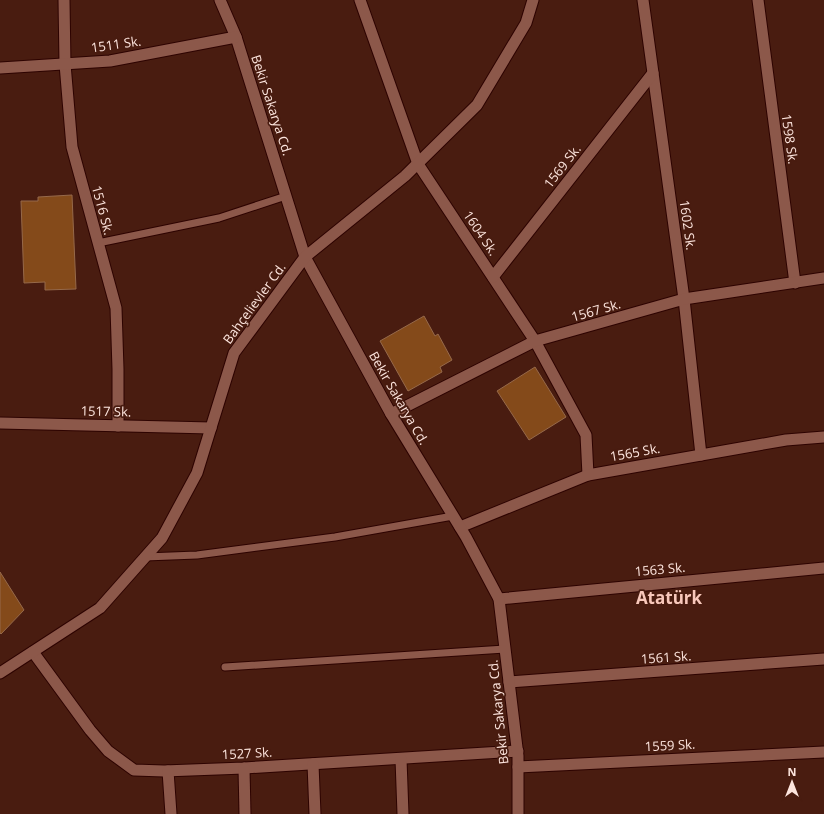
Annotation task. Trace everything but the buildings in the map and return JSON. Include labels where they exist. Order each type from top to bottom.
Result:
[{"type":"street","name":"1516 Sk.","points":[[64,0],[65,64],[72,147],[116,308],[118,426]]},
{"type":"street","name":"Bekir Sakarya Cd.","points":[[220,0],[236,37],[305,257],[391,414],[460,527],[499,598],[518,752],[518,814]]},
{"type":"street","name":"1604 Sk.","points":[[360,0],[418,164],[535,341],[586,435],[588,474]]},
{"type":"street","name":"Bahçelievler Cd.","points":[[0,673],[100,608],[162,538],[197,473],[234,353],[305,257],[406,176],[477,105],[526,23],[534,0]]},
{"type":"street","name":"1602 Sk.","points":[[643,0],[684,299],[701,455]]},
{"type":"street","name":"1598 Sk.","points":[[758,0],[795,282]]},
{"type":"street","name":"1511 Sk.","points":[[0,68],[110,61],[236,37]]},
{"type":"street","name":"1569 Sk.","points":[[493,277],[653,73]]},
{"type":"street","name":"1567 Sk.","points":[[391,414],[535,341],[684,299],[824,278]]},
{"type":"street","name":"1517 Sk.","points":[[0,423],[211,428]]},
{"type":"street","name":"1565 Sk.","points":[[460,527],[588,474],[786,440],[824,437]]},
{"type":"street","name":"1563 Sk.","points":[[499,598],[824,568]]},
{"type":"street","name":"1527 Sk.","points":[[34,652],[90,730],[108,751],[134,770],[168,771],[244,768],[518,752]]},
{"type":"street","name":"1561 Sk.","points":[[509,682],[824,658]]},
{"type":"street","name":"1559 Sk.","points":[[518,767],[824,752]]},
{"type":"street","points":[[400,759],[402,814]]},
{"type":"street","points":[[313,764],[315,814]]},
{"type":"street","points":[[244,768],[245,814]]},
{"type":"street","points":[[168,771],[171,814]]},
{"type":"lane","points":[[98,243],[219,218],[286,196]]},
{"type":"lane","points":[[145,557],[196,555],[335,537],[453,516]]},
{"type":"lane","points":[[225,667],[505,649]]},
{"type":"district","name":"Atatürk","points":[[669,597]]}]
